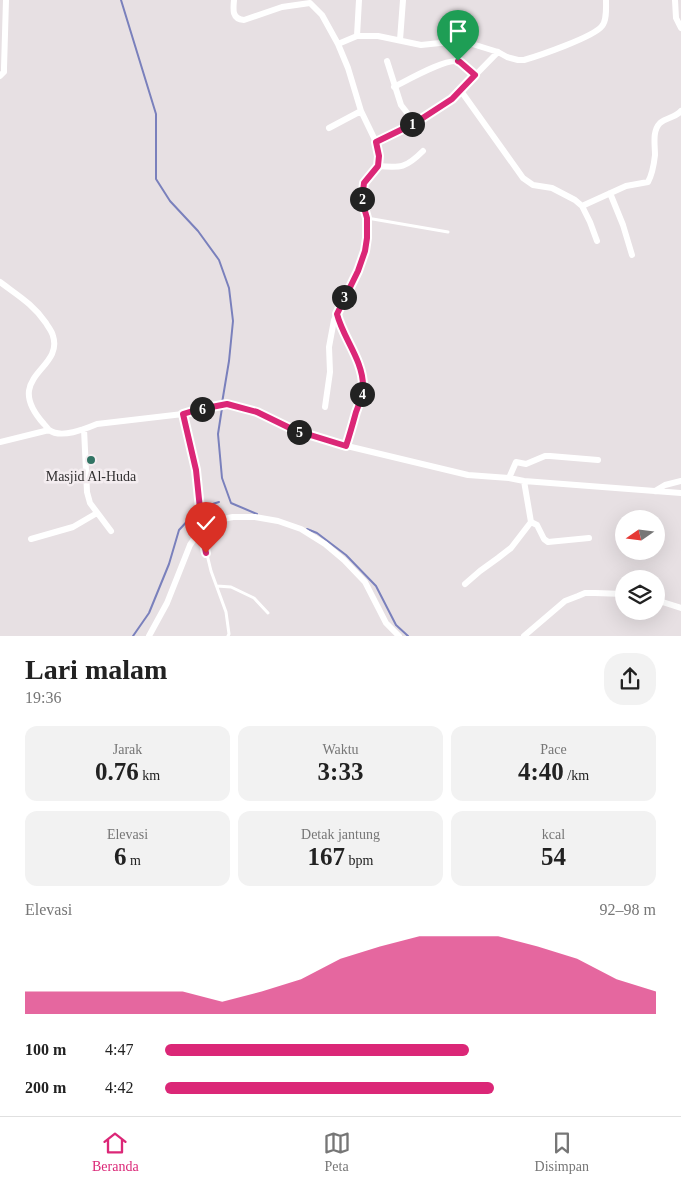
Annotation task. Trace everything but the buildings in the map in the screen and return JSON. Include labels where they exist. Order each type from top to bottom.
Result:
[{"type":"street","points":[[0,76],[4,72],[6,0]]},
{"type":"street","points":[[234,0],[233,10],[238,20],[244,20],[282,7],[310,2],[322,15],[338,44],[348,68],[361,111],[376,142],[379,156],[378,166],[364,183],[362,201],[367,218],[365,251],[358,271],[334,320],[328,347],[330,372],[325,407]]},
{"type":"street","points":[[357,36],[359,0]]},
{"type":"street","points":[[400,40],[403,0]]},
{"type":"street","points":[[338,44],[357,36],[378,36],[421,45],[469,42],[507,57],[524,60],[596,32],[603,26],[606,0]]},
{"type":"street","points":[[676,0],[676,18],[681,28]]},
{"type":"street","points":[[376,142],[415,123],[452,99],[498,52]]},
{"type":"street","points":[[394,87],[443,62],[454,60],[460,62],[475,75]]},
{"type":"street","points":[[387,61],[401,105],[415,123]]},
{"type":"street","points":[[460,91],[523,178],[533,185],[552,188],[575,200],[582,206],[597,241]]},
{"type":"street","points":[[328,128],[361,111]]},
{"type":"street","points":[[582,206],[626,186],[648,182],[654,168],[656,129],[660,124],[681,111]]},
{"type":"street","points":[[378,166],[402,167],[413,161],[423,151]]},
{"type":"street","points":[[610,193],[632,255]]},
{"type":"street","points":[[0,282],[26,300],[39,312],[53,336],[54,350],[52,356],[37,373],[29,392],[35,414],[50,430],[58,433],[68,433],[97,424],[183,414],[227,404],[257,412],[294,430],[346,446],[468,475],[681,493]]},
{"type":"street","points":[[337,314],[340,326],[353,350],[361,371],[363,386],[361,399],[346,446]]},
{"type":"street","points":[[84,429],[87,492],[90,503],[111,531]]},
{"type":"street","points":[[0,442],[50,430]]},
{"type":"street","points":[[509,478],[516,462],[526,464],[545,456],[598,460]]},
{"type":"street","points":[[465,584],[511,548],[531,522],[524,481]]},
{"type":"street","points":[[655,491],[665,485],[681,481]]},
{"type":"street","points":[[31,539],[73,527],[97,513]]},
{"type":"street","points":[[149,636],[167,603],[190,545],[204,524],[233,517],[255,517],[278,521],[301,529],[325,544],[365,582],[386,623],[399,636]]},
{"type":"street","points":[[531,522],[537,525],[544,539],[548,542],[588,538]]},
{"type":"street","points":[[524,636],[565,601],[586,593],[615,594]]},
{"type":"street","points":[[665,603],[681,608]]},
{"type":"lane","points":[[367,218],[448,232]]},
{"type":"lane","points":[[183,414],[196,470],[206,553],[226,612],[228,636]]},
{"type":"lane","points":[[217,586],[231,587],[254,598],[268,613]]},
{"type":"waterway","points":[[121,0],[156,114],[156,179],[170,201],[198,231],[219,260],[229,288],[233,321],[222,403]]},
{"type":"waterway","points":[[222,408],[218,434],[222,478],[231,503],[257,514]]},
{"type":"waterway","points":[[133,636],[149,613],[169,564],[179,530],[192,516],[206,506],[219,502]]},
{"type":"waterway","points":[[307,529],[317,533],[346,555],[376,586],[396,625],[408,636]]},
{"type":"place","name":"Masjid Al-Huda","points":[[91,460]]},
{"type":"route","points":[[206,553],[196,470],[183,414],[227,404],[257,412],[294,430],[346,446],[361,399],[363,386],[361,371],[353,350],[340,326],[337,314],[358,271],[365,251],[367,218],[362,201],[364,183],[378,166],[379,156],[376,142],[415,123],[452,99],[475,75],[458,61]]}]
